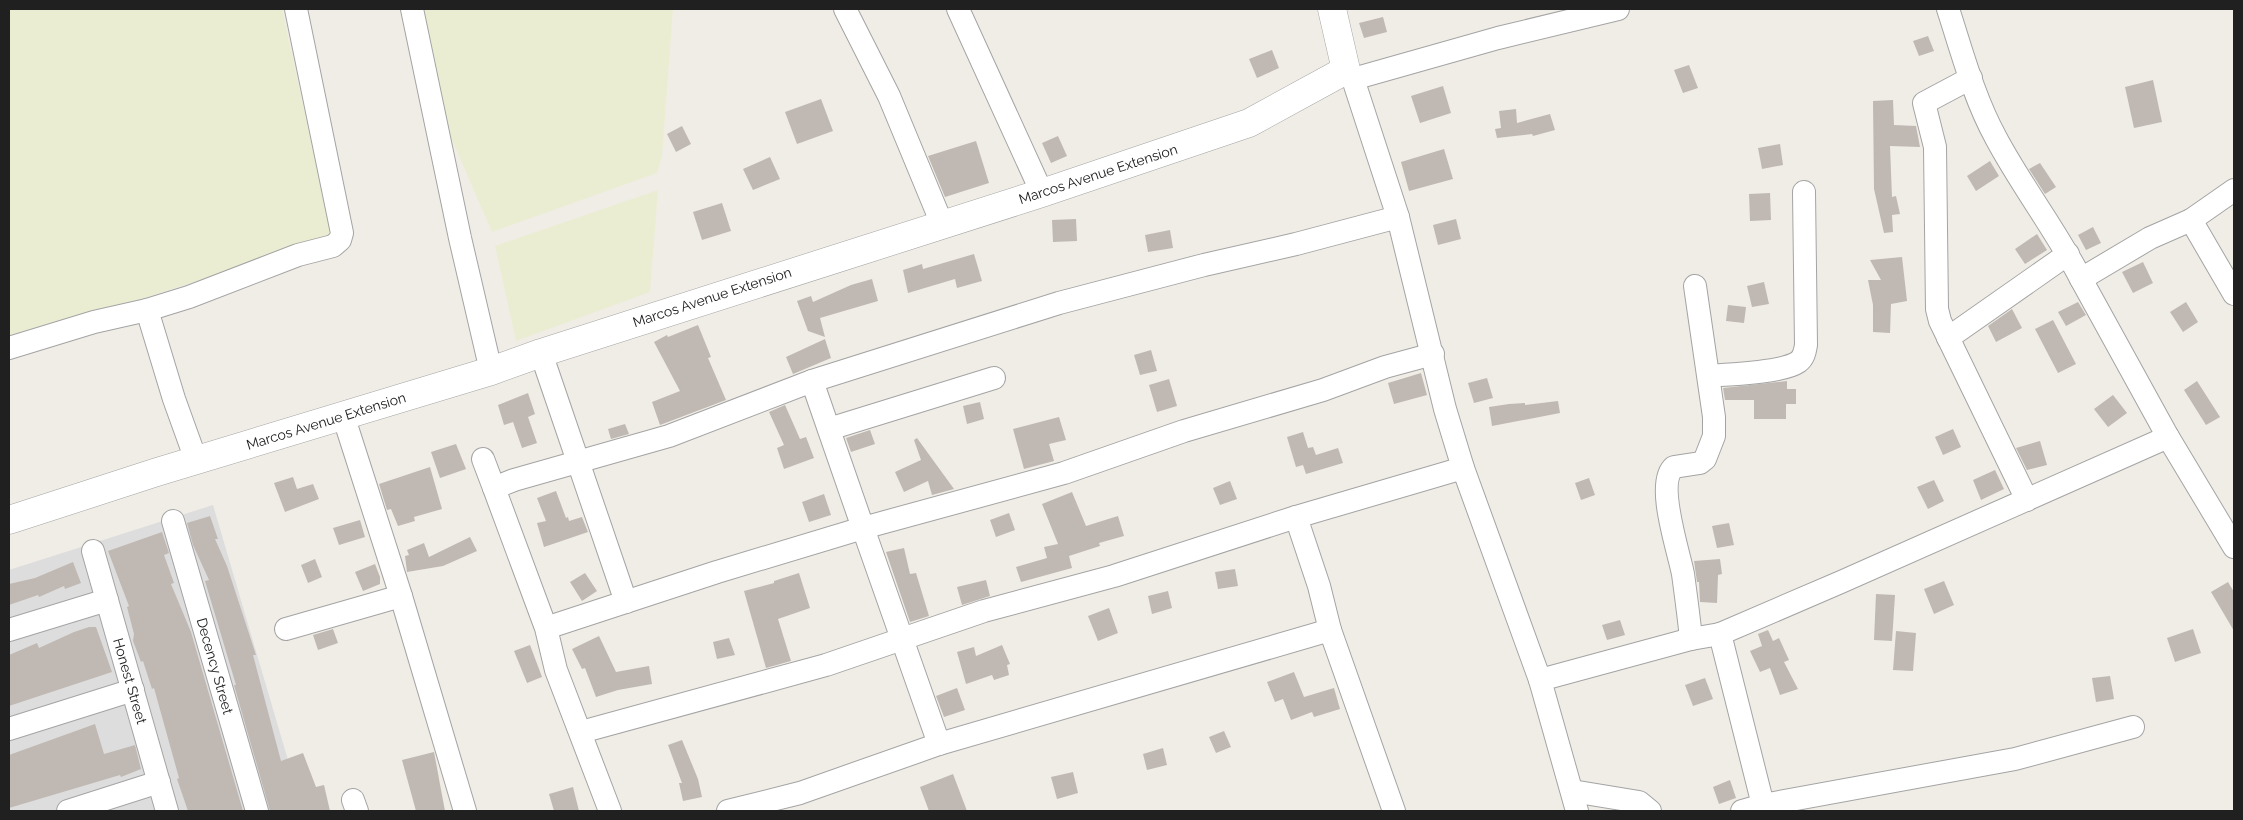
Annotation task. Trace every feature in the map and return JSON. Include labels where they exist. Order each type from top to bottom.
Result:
[{"type":"street","points":[[9,348],[94,322],[147,310],[189,297],[298,254],[333,246],[340,240],[342,233],[296,9]]},
{"type":"street","points":[[412,9],[460,238],[491,371]]},
{"type":"street","points":[[846,9],[889,96],[942,224]]},
{"type":"street","points":[[958,9],[1042,193]]},
{"type":"street","points":[[1332,9],[1349,75],[1398,217],[1445,409],[1463,468],[1540,680],[1574,801],[1639,802],[1650,811]]},
{"type":"street","points":[[1349,75],[1618,9]]},
{"type":"street","points":[[1948,9],[1970,78],[1995,137],[2036,206],[2068,254],[2168,437],[2234,547]]},
{"type":"street","name":"Marcos Avenue Extension","points":[[9,520],[196,460],[491,371],[541,353],[1042,193],[1249,123],[1349,75]]},
{"type":"street","points":[[1970,78],[1924,103],[1935,147],[1937,309],[1948,338],[2027,500]]},
{"type":"street","points":[[2081,280],[2150,238],[2192,220],[2234,190]]},
{"type":"street","points":[[1709,376],[1766,370],[1790,365],[1799,361],[1804,354],[1806,345],[1804,192]]},
{"type":"street","points":[[494,488],[514,480],[669,436],[812,381],[1059,302],[1398,217]]},
{"type":"street","points":[[2192,220],[2234,294]]},
{"type":"street","points":[[1948,338],[2068,254]]},
{"type":"street","points":[[1691,639],[1683,573],[1669,521],[1667,477],[1674,467],[1700,463],[1706,459],[1714,436],[1709,376],[1695,286]]},
{"type":"street","points":[[147,310],[174,399],[196,460]]},
{"type":"street","points":[[541,353],[626,602]]},
{"type":"street","points":[[546,628],[717,572],[863,528],[1064,473],[1184,431],[1323,390],[1385,367],[1433,354]]},
{"type":"street","points":[[829,429],[994,378]]},
{"type":"street","points":[[812,381],[939,744]]},
{"type":"street","points":[[343,415],[401,596],[465,811]]},
{"type":"street","points":[[1540,680],[1691,639],[1720,634],[2168,437]]},
{"type":"street","points":[[483,459],[546,628],[556,670],[570,710],[581,732],[610,811]]},
{"type":"street","points":[[581,732],[816,667],[984,611],[1114,576],[1296,517],[1463,468]]},
{"type":"street","points":[[1296,517],[1319,586],[1330,630],[1394,811]]},
{"type":"street","name":"Decency Street","points":[[174,521],[257,811]]},
{"type":"street","name":"Honest Street","points":[[93,551],[167,811]]},
{"type":"street","points":[[286,628],[401,596]]},
{"type":"street","points":[[9,630],[107,600]]},
{"type":"street","points":[[728,811],[800,793],[939,744],[1330,630]]},
{"type":"street","points":[[1720,634],[1757,809],[2015,759],[2133,727]]},
{"type":"street","points":[[9,729],[133,690]]},
{"type":"street","points":[[68,811],[159,782]]},
{"type":"shaded area","points":[[213,505],[303,811],[9,811],[9,570]]},
{"type":"green space","points":[[9,9],[282,9],[332,238],[9,341]]},
{"type":"green space","points":[[411,9],[673,9],[662,156],[657,173],[492,232],[418,62]]},
{"type":"green space","points":[[658,190],[650,292],[516,341],[495,246]]},
{"type":"building","points":[[1383,17],[1387,32],[1364,38],[1359,23]]},
{"type":"building","points":[[1928,36],[1934,51],[1919,56],[1913,41]]},
{"type":"building","points":[[1272,50],[1279,68],[1257,78],[1249,59]]},
{"type":"building","points":[[1689,65],[1698,88],[1683,93],[1674,70]]},
{"type":"building","points":[[2153,80],[2162,122],[2134,128],[2125,87]]},
{"type":"building","points":[[1443,86],[1451,113],[1420,123],[1411,96]]},
{"type":"building","points":[[821,99],[833,131],[797,144],[785,112]]},
{"type":"building","points":[[1893,100],[1894,125],[1916,126],[1920,147],[1890,146],[1892,197],[1896,196],[1900,214],[1892,215],[1893,232],[1884,233],[1874,189],[1873,101]]},
{"type":"building","points":[[1516,109],[1517,123],[1550,114],[1555,130],[1533,136],[1532,134],[1497,138],[1495,129],[1501,128],[1499,111]]},
{"type":"building","points":[[682,126],[691,144],[676,152],[667,134]]},
{"type":"building","points":[[1058,136],[1067,156],[1051,163],[1042,143]]},
{"type":"building","points":[[976,141],[989,183],[945,197],[928,156]]},
{"type":"building","points":[[1780,144],[1783,165],[1762,169],[1758,148]]},
{"type":"building","points":[[1444,149],[1453,179],[1409,191],[1401,162]]},
{"type":"building","points":[[770,157],[780,179],[753,190],[743,169]]},
{"type":"building","points":[[1990,161],[1999,176],[1976,191],[1967,176]]},
{"type":"building","points":[[2040,163],[2056,187],[2045,194],[2029,169]]},
{"type":"building","points":[[1770,193],[1771,220],[1750,221],[1749,194]]},
{"type":"building","points":[[722,203],[731,231],[702,240],[693,212]]},
{"type":"building","points":[[1076,219],[1077,241],[1053,242],[1052,220]]},
{"type":"building","points":[[1456,219],[1461,239],[1438,245],[1433,225]]},
{"type":"building","points":[[2093,227],[2101,243],[2086,250],[2078,235]]},
{"type":"building","points":[[1170,230],[1173,248],[1148,252],[1145,235]]},
{"type":"building","points":[[2037,234],[2047,250],[2025,264],[2015,249]]},
{"type":"building","points":[[974,254],[982,281],[957,288],[955,279],[908,293],[903,270],[922,264],[923,269]]},
{"type":"building","points":[[1902,257],[1907,301],[1891,304],[1890,333],[1873,332],[1873,305],[1868,280],[1881,280],[1870,260]]},
{"type":"building","points":[[2143,262],[2153,283],[2133,293],[2122,272]]},
{"type":"building","points":[[872,279],[878,301],[820,318],[825,337],[808,331],[797,301],[811,296],[813,302],[851,285]]},
{"type":"building","points":[[1764,282],[1769,304],[1752,307],[1747,286]]},
{"type":"building","points":[[2078,302],[2086,315],[2066,326],[2058,312]]},
{"type":"building","points":[[2186,302],[2198,322],[2183,332],[2170,312]]},
{"type":"building","points":[[1728,305],[1746,307],[1744,323],[1726,321]]},
{"type":"building","points":[[2012,309],[2022,328],[1996,342],[1988,326]]},
{"type":"building","points":[[2053,320],[2076,364],[2058,373],[2035,329]]},
{"type":"building","points":[[698,325],[711,357],[708,358],[726,400],[660,425],[652,402],[680,391],[654,342],[667,335],[668,337]]},
{"type":"building","points":[[825,339],[831,358],[793,374],[786,357]]},
{"type":"building","points":[[1151,350],[1157,371],[1140,375],[1134,355]]},
{"type":"building","points":[[1421,373],[1427,395],[1394,404],[1388,383]]},
{"type":"building","points":[[1487,378],[1493,398],[1474,403],[1468,383]]},
{"type":"building","points":[[1169,379],[1177,406],[1157,412],[1149,385]]},
{"type":"building","points":[[1787,381],[1787,389],[1796,389],[1796,404],[1786,404],[1786,419],[1754,419],[1754,400],[1725,400],[1723,388]]},
{"type":"building","points":[[2197,381],[2220,417],[2206,425],[2184,390]]},
{"type":"building","points":[[528,393],[535,414],[528,417],[537,443],[522,448],[513,422],[504,425],[498,405]]},
{"type":"building","points":[[2113,395],[2127,413],[2108,427],[2094,409]]},
{"type":"building","points":[[1558,401],[1560,413],[1492,426],[1489,407]]},
{"type":"building","points":[[980,402],[984,419],[967,424],[963,406]]},
{"type":"building","points":[[785,405],[800,439],[806,437],[814,458],[784,469],[777,448],[784,445],[769,412]]},
{"type":"building","points":[[1059,417],[1066,440],[1049,444],[1054,461],[1024,469],[1013,429]]},
{"type":"building","points":[[625,424],[629,434],[611,439],[608,429]]},
{"type":"building","points":[[1953,429],[1961,447],[1943,455],[1935,437]]},
{"type":"building","points":[[870,430],[875,444],[851,452],[846,438]]},
{"type":"building","points":[[1303,432],[1308,448],[1313,447],[1316,455],[1338,448],[1343,463],[1306,474],[1303,465],[1296,467],[1287,437]]},
{"type":"building","points":[[917,438],[954,489],[932,495],[928,481],[904,492],[895,472],[921,460],[914,440]]},
{"type":"building","points":[[2040,441],[2047,465],[2027,470],[2016,448]]},
{"type":"building","points":[[456,444],[466,469],[440,478],[431,452]]},
{"type":"building","points":[[430,467],[442,509],[414,517],[415,521],[398,526],[391,509],[387,510],[379,484]]},
{"type":"building","points":[[1995,470],[2004,489],[1981,500],[1973,480]]},
{"type":"building","points":[[293,477],[297,489],[313,484],[319,499],[285,512],[274,483]]},
{"type":"building","points":[[1589,478],[1595,495],[1581,500],[1575,483]]},
{"type":"building","points":[[1934,480],[1944,501],[1928,509],[1917,487]]},
{"type":"building","points":[[1230,481],[1237,499],[1220,505],[1213,488]]},
{"type":"building","points":[[556,491],[566,518],[568,517],[569,521],[582,517],[588,532],[544,547],[537,523],[546,521],[537,498]]},
{"type":"building","points":[[1072,492],[1086,526],[1118,516],[1124,536],[1099,543],[1100,546],[1069,556],[1072,568],[1021,582],[1016,567],[1047,558],[1044,547],[1058,544],[1042,504]]},
{"type":"building","points":[[824,494],[831,515],[809,522],[802,502]]},
{"type":"building","points":[[1009,513],[1015,530],[996,537],[990,520]]},
{"type":"building","points":[[210,516],[218,539],[215,539],[227,566],[256,655],[253,655],[281,761],[303,753],[316,787],[324,785],[330,811],[270,811],[234,685],[236,685],[205,581],[209,580],[193,545],[187,523]]},
{"type":"building","points":[[360,520],[365,537],[339,545],[333,528]]},
{"type":"building","points":[[1729,523],[1734,545],[1717,548],[1712,526]]},
{"type":"building","points":[[162,532],[169,553],[164,555],[174,583],[171,584],[191,632],[243,811],[188,811],[177,779],[179,778],[154,688],[152,689],[143,661],[141,662],[133,641],[134,634],[127,607],[129,606],[108,551]]},
{"type":"building","points":[[470,537],[477,551],[443,566],[407,572],[405,556],[409,555],[407,550],[424,543],[429,557]]},
{"type":"building","points":[[904,548],[910,574],[916,573],[929,616],[910,622],[886,552]]},
{"type":"building","points":[[315,559],[322,577],[308,583],[301,565]]},
{"type":"building","points":[[1720,559],[1722,574],[1718,575],[1717,603],[1700,602],[1699,582],[1697,582],[1694,561]]},
{"type":"building","points":[[73,562],[81,583],[65,589],[64,586],[39,597],[38,595],[9,605],[9,584],[35,578]]},
{"type":"building","points":[[375,564],[380,577],[380,584],[363,591],[355,572]]},
{"type":"building","points":[[1235,569],[1238,586],[1218,589],[1215,572]]},
{"type":"building","points":[[585,573],[597,591],[582,601],[570,582]]},
{"type":"building","points":[[799,573],[810,608],[778,619],[791,661],[766,668],[744,591],[774,583],[774,581]]},
{"type":"building","points":[[986,580],[990,596],[962,605],[957,587]]},
{"type":"building","points":[[1944,581],[1954,605],[1934,614],[1924,589]]},
{"type":"building","points":[[2228,582],[2234,592],[2234,631],[2211,592]]},
{"type":"building","points":[[1168,591],[1172,608],[1152,614],[1148,596]]},
{"type":"building","points":[[1876,594],[1895,595],[1892,641],[1874,640]]},
{"type":"building","points":[[1109,608],[1118,633],[1098,641],[1088,616]]},
{"type":"building","points":[[1620,620],[1625,635],[1607,640],[1602,625]]},
{"type":"building","points":[[89,627],[96,627],[112,672],[9,706],[9,655],[37,643],[39,648]]},
{"type":"building","points":[[333,629],[338,643],[318,650],[313,635]]},
{"type":"building","points":[[2193,629],[2201,653],[2175,662],[2167,638]]},
{"type":"building","points":[[1768,630],[1773,641],[1779,638],[1789,660],[1784,662],[1798,689],[1780,695],[1770,668],[1760,672],[1750,651],[1762,646],[1758,634]]},
{"type":"building","points":[[1896,631],[1916,633],[1913,671],[1893,670]]},
{"type":"building","points":[[599,636],[616,672],[649,666],[652,684],[618,690],[596,697],[585,668],[582,669],[572,649]]},
{"type":"building","points":[[729,638],[735,655],[717,659],[713,642]]},
{"type":"building","points":[[530,645],[542,677],[527,683],[514,651]]},
{"type":"building","points":[[1002,645],[1010,664],[1007,665],[1009,675],[994,680],[992,675],[966,684],[957,652],[974,647],[976,656]]},
{"type":"building","points":[[1294,672],[1304,697],[1334,688],[1340,709],[1314,717],[1312,712],[1291,720],[1283,699],[1275,702],[1267,682]]},
{"type":"building","points":[[2110,676],[2114,699],[2096,702],[2092,678]]},
{"type":"building","points":[[1705,678],[1713,699],[1693,706],[1685,685]]},
{"type":"building","points":[[957,688],[965,710],[944,717],[936,696]]},
{"type":"building","points":[[95,724],[104,754],[135,745],[141,769],[121,777],[120,775],[9,808],[9,755]]},
{"type":"building","points":[[1224,731],[1231,747],[1216,753],[1209,737]]},
{"type":"building","points":[[682,740],[698,779],[702,797],[683,801],[679,783],[682,783],[668,745]]},
{"type":"building","points":[[1163,748],[1167,765],[1147,770],[1143,754]]},
{"type":"building","points":[[434,752],[445,811],[416,811],[402,760]]},
{"type":"building","points":[[1073,772],[1078,793],[1057,799],[1051,777]]},
{"type":"building","points":[[953,774],[967,811],[929,811],[920,787]]},
{"type":"building","points":[[1730,780],[1736,798],[1719,804],[1713,787]]},
{"type":"building","points":[[573,787],[579,811],[554,811],[549,794]]}]
